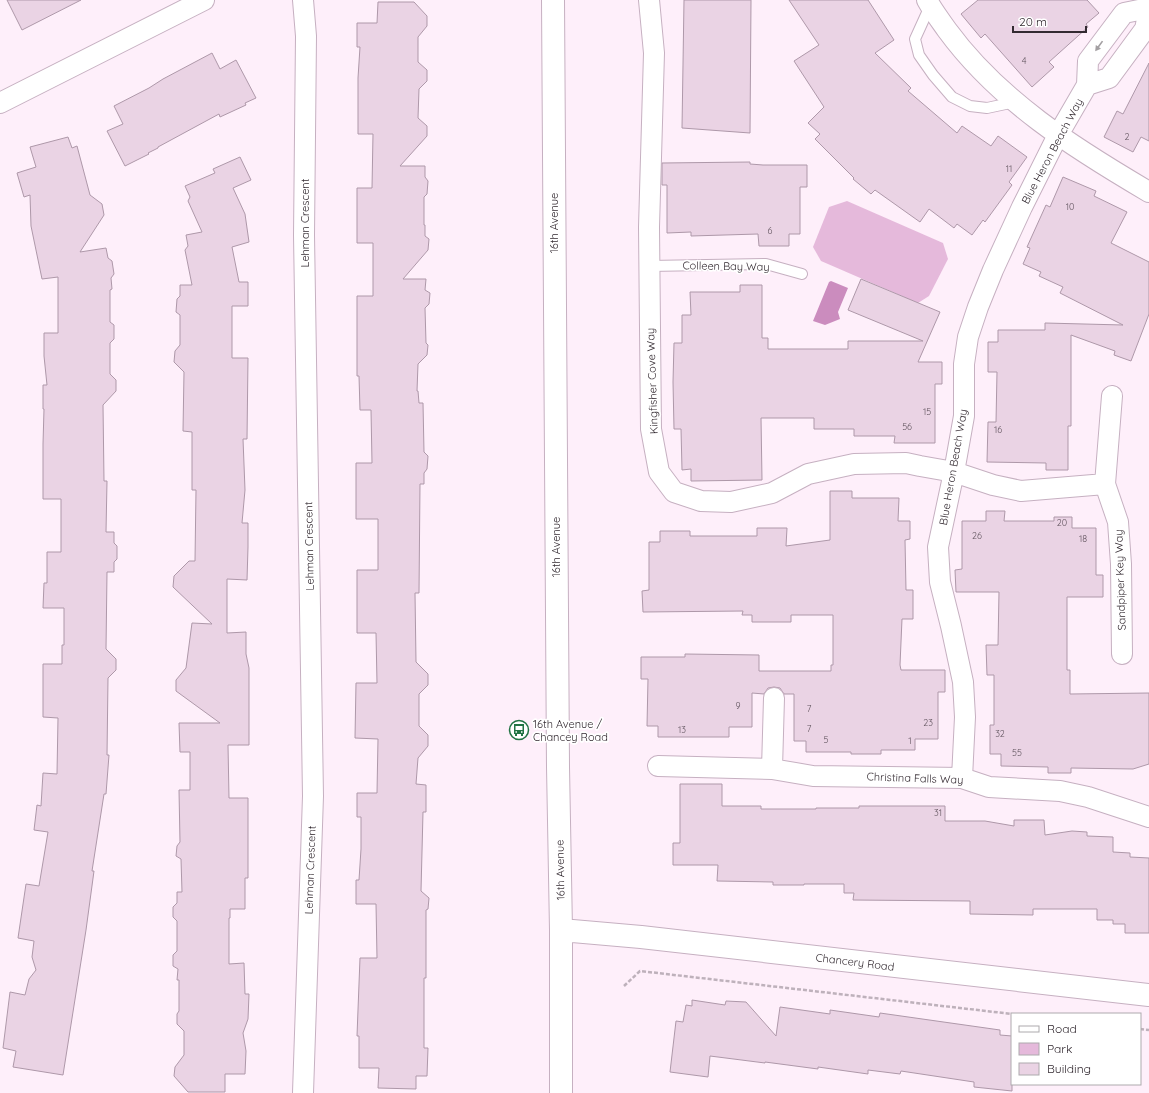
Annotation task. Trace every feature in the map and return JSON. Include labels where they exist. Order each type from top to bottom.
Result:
[{"type":"main road","name":"16th Avenue","points":[[553,0],[561,1093]]},
{"type":"main road","name":"Chancery Road","points":[[561,930],[633,936],[1149,995]]},
{"type":"street","points":[[0,103],[204,0]]},
{"type":"street","name":"Lehman Crescent","points":[[303,0],[306,36],[304,235],[312,796],[303,1093]]},
{"type":"street","name":"Kingfisher Cove Way","points":[[648,0],[654,53],[648,227],[651,429],[659,472],[674,492],[701,501],[731,502],[772,493],[808,474],[854,464],[906,463],[954,472]]},
{"type":"street","points":[[1141,0],[1149,8]]},
{"type":"street","points":[[928,3],[963,51],[978,68],[1015,102],[1058,135],[1101,164],[1149,192]]},
{"type":"street","name":"Blue Heron Beach Way","points":[[962,778],[965,717],[963,682],[940,582],[938,547],[964,416],[964,364],[968,337],[978,306],[1022,207],[1058,135],[1087,85],[1088,61],[1124,13],[1149,8],[1144,29],[1109,78],[1087,85]]},
{"type":"street","name":"Sandpiper Key Way","points":[[1112,396],[1104,484],[1118,522],[1121,564],[1122,654]]},
{"type":"street","points":[[954,472],[993,485],[1021,491],[1104,484]]},
{"type":"street","points":[[772,769],[774,698]]},
{"type":"street","name":"Christina Falls Way","points":[[658,766],[772,769],[813,776],[962,778],[989,787],[1060,791],[1088,797],[1149,817]]},
{"type":"lane","points":[[928,3],[915,38],[918,55],[952,97],[970,106],[987,108],[1015,102]]},
{"type":"lane","name":"Colleen Bay Way","points":[[649,266],[766,264],[802,274]]},
{"type":"path","points":[[624,986],[640,971],[1011,1014]]},
{"type":"green space","points":[[847,201],[943,243],[948,259],[929,296],[918,303],[821,261],[813,247],[829,207]]},
{"type":"shaded area","points":[[831,281],[848,288],[838,312],[840,319],[825,325],[813,321],[829,282]]},
{"type":"building","points":[[7,0],[81,0],[22,30]]},
{"type":"building","points":[[684,0],[751,0],[750,133],[682,128]]},
{"type":"building","points":[[789,0],[868,0],[894,40],[875,53],[911,88],[908,91],[957,133],[962,126],[991,146],[998,136],[1027,157],[1009,182],[1012,185],[985,222],[983,220],[972,235],[957,224],[954,228],[929,209],[920,222],[875,190],[871,194],[853,179],[854,178],[815,139],[820,134],[808,123],[824,107],[794,61],[819,45]]},
{"type":"building","points":[[978,0],[1087,0],[1099,13],[1086,24],[1088,27],[1049,62],[1054,67],[1032,87],[985,34],[981,38],[961,14]]},
{"type":"building","points":[[378,2],[414,2],[427,16],[427,26],[418,37],[418,62],[427,70],[427,81],[419,89],[418,118],[427,126],[427,136],[400,166],[425,166],[425,177],[428,181],[427,194],[424,197],[424,225],[425,236],[429,239],[428,250],[403,279],[426,279],[425,290],[430,293],[429,304],[425,308],[426,343],[428,345],[427,355],[418,364],[417,391],[419,403],[423,403],[424,452],[428,456],[427,469],[424,473],[424,484],[420,484],[419,593],[415,593],[416,662],[428,674],[428,685],[419,694],[419,726],[428,735],[428,746],[418,758],[416,784],[426,785],[426,812],[423,812],[421,891],[429,898],[428,909],[426,910],[426,978],[424,978],[424,1048],[428,1048],[427,1076],[416,1076],[416,1089],[378,1088],[379,1068],[359,1068],[359,1036],[357,1036],[360,958],[377,958],[376,904],[356,904],[356,880],[359,880],[361,849],[361,817],[357,817],[357,793],[377,793],[378,739],[355,738],[356,683],[377,683],[376,633],[357,633],[357,570],[378,570],[378,519],[356,519],[356,463],[372,463],[371,410],[360,410],[359,376],[357,376],[357,296],[373,296],[373,243],[357,243],[357,188],[372,188],[373,134],[358,134],[358,78],[360,47],[357,47],[357,23],[377,23]]},
{"type":"building","points":[[212,53],[220,69],[236,60],[256,98],[245,103],[246,105],[220,117],[219,114],[125,166],[107,131],[123,124],[114,106]]},
{"type":"building","points":[[1149,63],[1149,141],[1141,137],[1133,152],[1104,137],[1117,111],[1123,114]]},
{"type":"building","points":[[68,137],[72,148],[77,146],[90,195],[102,204],[104,215],[80,252],[106,248],[108,258],[112,261],[114,274],[111,278],[112,289],[110,290],[110,322],[114,325],[114,339],[110,343],[110,374],[116,380],[116,391],[103,405],[104,481],[107,481],[106,532],[114,532],[114,543],[117,546],[117,559],[114,562],[114,572],[107,572],[106,649],[116,659],[116,670],[108,678],[107,755],[109,755],[106,794],[104,794],[92,871],[94,871],[86,930],[63,1075],[13,1067],[16,1051],[3,1048],[10,992],[25,995],[29,979],[36,970],[32,957],[34,941],[18,938],[26,884],[39,886],[48,832],[34,830],[37,805],[41,806],[43,773],[57,774],[58,718],[43,717],[43,664],[62,664],[62,645],[64,645],[64,608],[43,608],[44,583],[47,583],[47,552],[61,552],[61,499],[43,499],[43,385],[47,385],[44,356],[44,333],[58,333],[58,277],[42,279],[31,226],[30,195],[24,197],[17,173],[36,167],[30,147]]},
{"type":"building","points":[[240,157],[251,180],[233,188],[245,214],[249,242],[232,247],[239,282],[248,282],[248,306],[232,306],[232,358],[248,358],[247,439],[243,439],[245,490],[242,523],[248,523],[248,547],[247,580],[227,579],[227,633],[246,632],[246,654],[249,668],[249,745],[228,745],[229,798],[248,798],[248,878],[245,878],[245,909],[230,909],[229,918],[229,964],[244,963],[245,994],[249,994],[248,1019],[243,1033],[246,1051],[245,1074],[225,1074],[225,1092],[188,1092],[174,1076],[175,1067],[184,1055],[184,1031],[177,1024],[177,1014],[179,1011],[179,980],[177,980],[178,969],[173,966],[173,955],[177,951],[177,921],[173,917],[173,907],[177,903],[177,892],[182,892],[181,859],[176,856],[177,846],[180,842],[179,790],[190,790],[190,752],[180,752],[179,723],[220,723],[176,691],[176,680],[186,668],[192,623],[212,624],[173,587],[174,576],[189,561],[195,561],[196,490],[192,490],[192,432],[183,431],[184,372],[174,362],[175,351],[180,345],[180,315],[176,312],[177,299],[180,296],[180,285],[192,285],[185,250],[188,246],[186,235],[202,232],[188,201],[190,197],[185,186],[215,173],[213,169]]},
{"type":"building","points":[[750,162],[750,164],[763,165],[807,165],[807,187],[800,187],[800,234],[789,234],[789,246],[759,246],[758,234],[691,236],[691,232],[667,233],[667,185],[662,185],[662,163]]},
{"type":"building","points":[[1063,177],[1096,191],[1094,196],[1127,212],[1111,243],[1149,262],[1149,314],[1131,361],[1114,355],[1115,351],[1071,335],[1071,426],[1068,426],[1068,470],[1046,470],[1046,463],[987,462],[988,422],[996,422],[997,372],[988,372],[988,342],[998,342],[998,330],[1045,330],[1045,323],[1123,325],[1060,293],[1063,287],[1039,276],[1041,272],[1023,264],[1030,248],[1027,247],[1046,205],[1050,207]]},
{"type":"building","points":[[861,279],[940,312],[918,362],[942,362],[942,384],[935,384],[935,443],[894,443],[895,436],[854,436],[854,429],[814,429],[814,418],[761,418],[762,480],[691,481],[691,469],[682,470],[681,429],[674,429],[673,382],[674,343],[682,343],[682,315],[691,315],[690,292],[740,292],[740,285],[762,285],[762,338],[768,338],[768,349],[848,349],[848,341],[923,341],[848,310]]},
{"type":"building","points":[[830,491],[852,491],[852,498],[899,498],[898,521],[910,521],[910,539],[905,540],[906,590],[913,590],[913,619],[902,619],[900,665],[901,670],[945,670],[945,692],[938,692],[938,739],[915,739],[915,750],[881,750],[881,754],[806,752],[806,741],[794,741],[794,694],[784,694],[780,688],[774,687],[768,688],[764,694],[752,693],[752,727],[729,727],[729,737],[658,737],[658,726],[647,726],[648,679],[641,679],[641,657],[685,657],[685,654],[759,655],[759,671],[831,671],[831,665],[833,665],[833,615],[791,615],[791,622],[752,622],[752,615],[742,615],[743,611],[643,612],[642,591],[649,590],[649,542],[660,542],[660,531],[690,531],[690,536],[757,536],[757,528],[787,528],[786,546],[830,540]]},
{"type":"building","points":[[986,511],[1005,511],[1004,521],[1054,521],[1054,517],[1072,517],[1072,528],[1096,528],[1096,575],[1103,575],[1103,597],[1067,597],[1067,670],[1070,670],[1070,694],[1149,693],[1149,764],[1133,769],[1071,768],[1071,773],[1048,773],[1048,767],[1001,766],[1001,754],[990,754],[990,725],[994,725],[994,675],[987,675],[986,645],[998,645],[999,592],[956,592],[955,570],[962,569],[962,521],[986,521]]},
{"type":"building","points":[[680,784],[722,784],[722,806],[761,806],[761,809],[816,809],[859,808],[859,806],[945,806],[945,821],[985,821],[1014,826],[1014,820],[1044,820],[1045,835],[1072,831],[1087,832],[1087,836],[1113,837],[1113,852],[1130,853],[1130,857],[1149,858],[1149,933],[1125,933],[1125,924],[1113,924],[1113,920],[1097,920],[1097,909],[1033,909],[1033,915],[970,914],[970,901],[853,900],[854,893],[844,893],[844,884],[773,885],[773,882],[717,881],[718,865],[673,865],[673,843],[680,843]]},
{"type":"building","points":[[692,1000],[725,1005],[726,1001],[746,1002],[776,1036],[780,1007],[830,1014],[830,1010],[879,1017],[880,1013],[1000,1030],[1000,1035],[1011,1036],[1012,1091],[974,1087],[974,1082],[901,1071],[900,1074],[868,1070],[868,1074],[818,1067],[818,1069],[710,1056],[708,1077],[670,1072],[676,1021],[683,1022],[686,1005],[692,1006]]},
{"type":"place","name":"16th Avenue / Chancey Road","points":[[519,730]]}]
